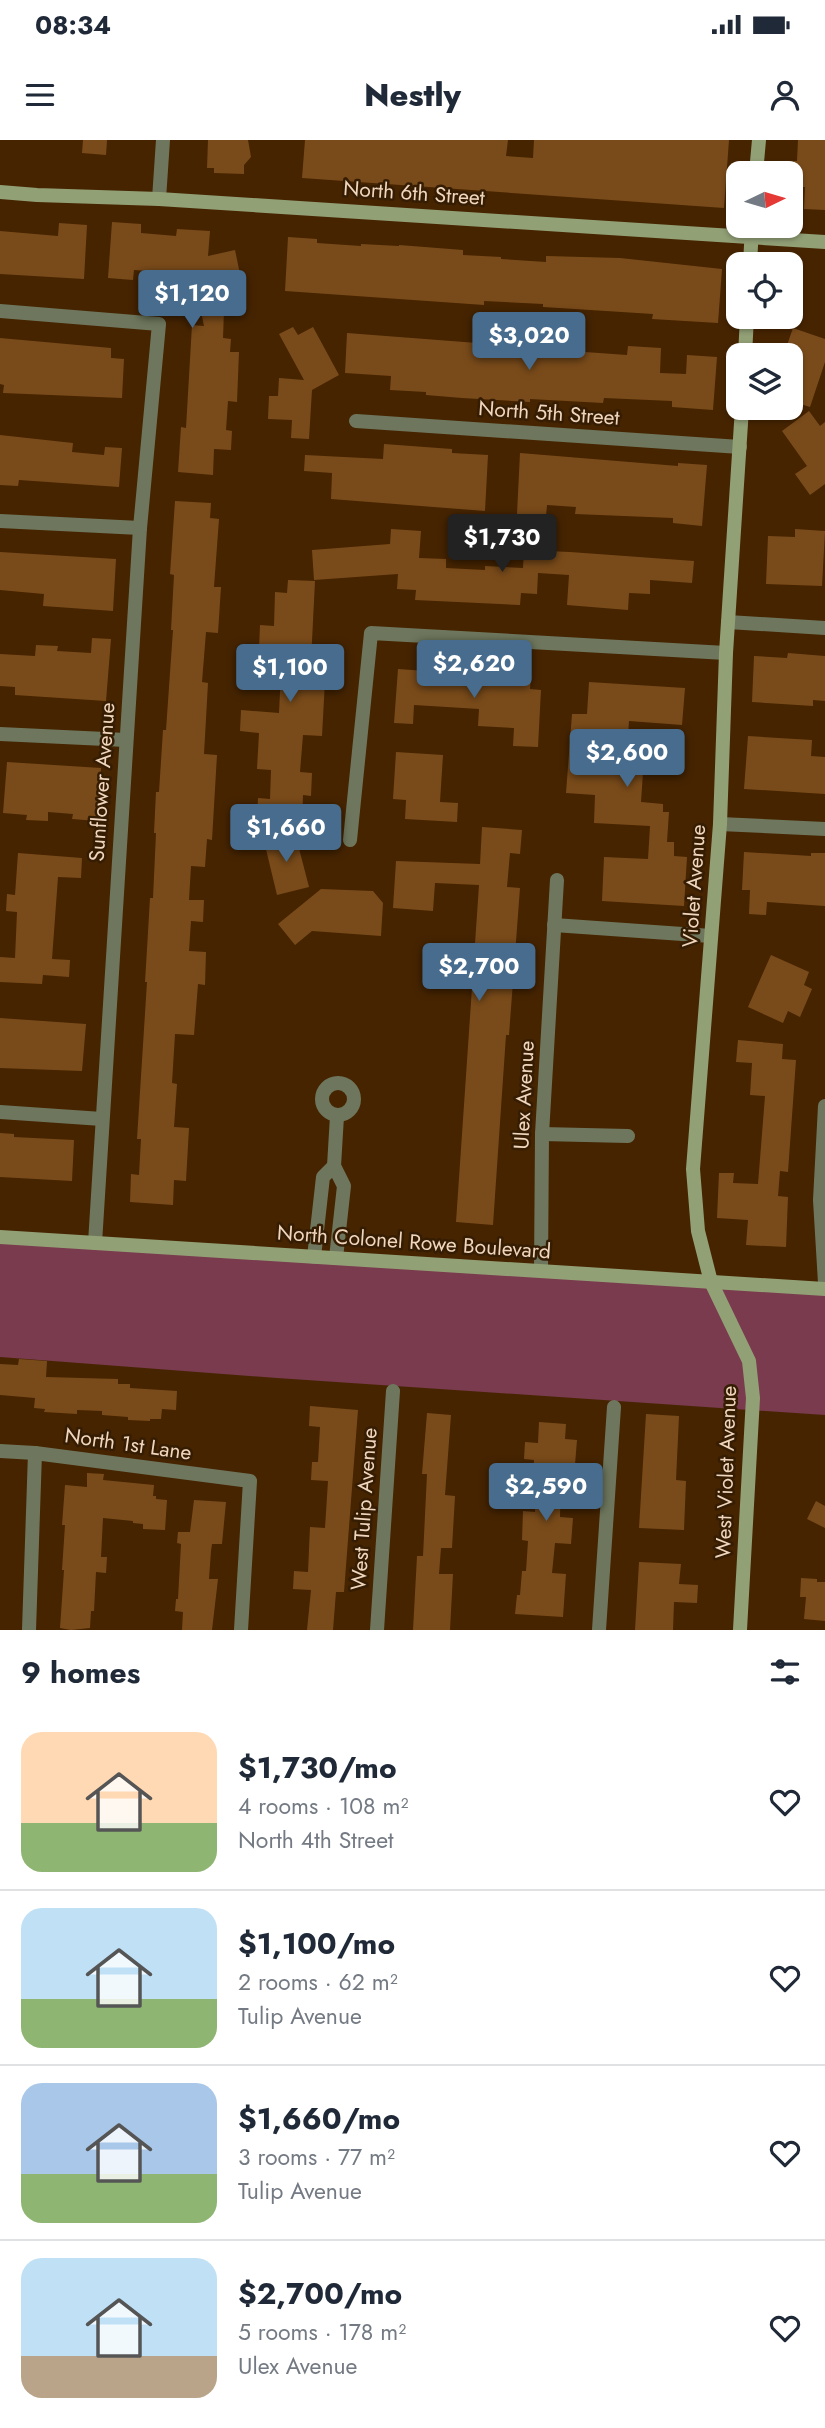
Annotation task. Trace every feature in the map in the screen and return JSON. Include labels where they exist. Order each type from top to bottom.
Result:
[{"type":"street","points":[[159,199],[163,140]]},
{"type":"street","points":[[758,161],[759,140]]},
{"type":"street","name":"North 6th Street","points":[[0,192],[726,229]]},
{"type":"street","name":"North 6th Street","points":[[801,238],[825,242]]},
{"type":"street","name":"Sunflower Avenue","points":[[0,311],[159,324],[140,528],[94,1243]]},
{"type":"street","name":"Violet Avenue","points":[[711,1282],[698,1231],[693,1169],[720,824],[726,653],[741,420]]},
{"type":"street","name":"North 5th Street","points":[[356,422],[740,447]]},
{"type":"street","points":[[0,521],[140,528]]},
{"type":"street","points":[[729,622],[825,628]]},
{"type":"street","points":[[351,840],[371,633],[726,653]]},
{"type":"street","points":[[0,734],[126,740]]},
{"type":"street","points":[[720,824],[825,829]]},
{"type":"street","name":"Ulex Avenue","points":[[541,1270],[542,1134],[557,880]]},
{"type":"street","points":[[554,925],[711,936]]},
{"type":"street","points":[[825,1106],[820,1200],[825,1283]]},
{"type":"street","points":[[0,1112],[102,1119]]},
{"type":"street","points":[[336,1258],[344,1186],[334,1166],[337,1116]]},
{"type":"street","points":[[542,1134],[628,1136]]},
{"type":"street","points":[[314,1257],[323,1177],[334,1166]]},
{"type":"street","name":"North Colonel Rowe Boulevard","points":[[0,1237],[825,1289]]},
{"type":"street","name":"West Violet Avenue","points":[[711,1282],[749,1362],[754,1398],[740,1630]]},
{"type":"street","name":"West Tulip Avenue","points":[[377,1630],[393,1391]]},
{"type":"street","points":[[599,1630],[614,1407]]},
{"type":"street","name":"North 1st Lane","points":[[0,1451],[36,1453],[250,1481],[241,1630]]},
{"type":"street","points":[[29,1630],[36,1453]]},
{"type":"shaded area","points":[[0,1238],[825,1294],[825,1415],[0,1357]]},
{"type":"building","points":[[83,140],[107,140],[106,155],[82,153]]},
{"type":"building","points":[[208,140],[248,140],[251,157],[244,165],[244,174],[214,173],[214,168],[207,168]]},
{"type":"building","points":[[305,140],[508,140],[506,156],[533,158],[534,140],[729,140],[724,208],[302,178]]},
{"type":"building","points":[[798,140],[825,140],[825,210],[804,209],[803,161],[797,161]]},
{"type":"building","points":[[112,222],[141,224],[141,233],[176,236],[177,229],[210,231],[208,256],[235,250],[240,274],[227,277],[233,309],[224,311],[223,338],[231,339],[230,352],[239,352],[237,402],[228,401],[226,430],[232,431],[231,450],[214,449],[213,475],[178,472],[181,427],[186,428],[192,325],[204,326],[193,274],[134,270],[133,280],[108,278]]},
{"type":"building","points":[[59,223],[87,225],[84,279],[0,274],[0,231],[58,236]]},
{"type":"building","points":[[288,237],[317,239],[317,243],[463,250],[463,255],[501,259],[546,262],[546,256],[620,258],[722,269],[718,323],[652,319],[653,314],[543,307],[543,304],[484,301],[484,305],[285,291]]},
{"type":"building","points":[[293,327],[298,335],[313,327],[339,375],[312,390],[309,439],[291,438],[292,420],[268,419],[269,396],[278,396],[279,378],[304,380],[279,334]]},
{"type":"building","points":[[793,329],[825,339],[825,362],[810,407],[803,405],[803,343],[788,343]]},
{"type":"building","points":[[347,333],[503,345],[503,342],[541,345],[541,342],[556,343],[556,347],[571,348],[571,351],[627,355],[628,346],[661,348],[660,373],[686,374],[687,355],[717,357],[713,410],[672,407],[672,401],[604,398],[603,403],[530,399],[530,402],[390,390],[391,376],[345,373]]},
{"type":"building","points":[[0,338],[111,348],[111,358],[124,359],[122,398],[3,393],[4,385],[0,384]]},
{"type":"building","points":[[809,411],[820,426],[825,422],[825,484],[810,495],[795,474],[807,466],[782,431],[797,420],[803,420],[803,415]]},
{"type":"building","points":[[0,435],[73,443],[72,452],[104,455],[105,447],[122,448],[119,487],[19,480],[18,486],[0,485]]},
{"type":"building","points":[[384,444],[452,449],[452,453],[488,455],[485,511],[331,499],[332,473],[304,471],[305,455],[383,459]]},
{"type":"building","points":[[520,453],[678,466],[678,463],[707,465],[702,526],[673,523],[673,518],[575,514],[576,507],[547,505],[546,516],[517,514]]},
{"type":"building","points":[[175,501],[211,503],[210,518],[219,519],[214,587],[221,587],[218,633],[206,632],[202,682],[208,683],[204,754],[217,755],[212,840],[207,839],[205,867],[191,866],[189,900],[204,900],[203,922],[191,921],[189,951],[206,952],[205,985],[198,984],[194,1035],[175,1034],[172,1083],[177,1084],[174,1127],[189,1128],[186,1181],[174,1180],[173,1205],[130,1202],[131,1174],[139,1175],[141,1139],[137,1139],[150,898],[153,898],[156,792],[159,792],[163,730],[166,730],[173,630],[174,575],[170,574]]},
{"type":"building","points":[[391,529],[421,531],[419,558],[446,559],[446,568],[523,568],[524,550],[570,552],[694,561],[692,583],[650,580],[650,594],[629,593],[628,610],[567,605],[569,575],[538,573],[537,594],[521,593],[520,605],[415,600],[416,590],[397,589],[398,574],[314,580],[312,550],[390,544]]},
{"type":"building","points":[[795,529],[825,531],[822,586],[766,584],[768,536],[795,537]]},
{"type":"building","points":[[0,552],[116,559],[113,611],[43,606],[44,594],[0,590]]},
{"type":"building","points":[[288,580],[315,581],[311,661],[326,662],[322,736],[303,735],[300,772],[312,773],[311,796],[303,795],[302,821],[257,818],[258,798],[270,799],[271,770],[257,769],[259,733],[240,731],[241,710],[279,713],[282,650],[259,649],[260,625],[274,626],[275,592],[287,593]]},
{"type":"building","points":[[92,638],[111,639],[106,701],[15,695],[15,687],[0,686],[0,654],[35,656],[36,645],[58,646],[57,651],[91,653]]},
{"type":"building","points":[[788,653],[825,656],[825,701],[813,700],[813,706],[752,702],[754,656],[787,658]]},
{"type":"building","points":[[398,669],[531,676],[530,689],[541,690],[538,747],[513,746],[514,728],[478,726],[479,709],[414,705],[413,724],[394,723]]},
{"type":"building","points":[[589,682],[685,688],[682,725],[629,721],[628,737],[608,736],[606,769],[643,772],[641,802],[663,804],[663,812],[669,812],[667,842],[674,842],[674,856],[687,857],[684,906],[602,901],[604,857],[648,859],[650,826],[594,823],[595,795],[566,793],[572,714],[587,714]]},
{"type":"building","points":[[748,736],[812,740],[811,756],[825,757],[825,794],[744,789]]},
{"type":"building","points":[[396,752],[443,755],[440,802],[458,803],[457,822],[405,819],[406,800],[393,799]]},
{"type":"building","points":[[7,762],[101,768],[98,821],[72,819],[73,814],[48,812],[48,821],[26,820],[27,815],[3,813]]},
{"type":"building","points":[[482,827],[522,830],[520,854],[510,853],[507,887],[520,888],[509,1035],[506,1035],[493,1225],[456,1222],[479,885],[435,883],[433,911],[393,908],[396,861],[480,864]]},
{"type":"building","points":[[295,833],[309,887],[277,895],[264,841]]},
{"type":"building","points":[[744,852],[811,856],[811,853],[825,853],[825,906],[767,902],[766,915],[749,914],[750,890],[742,890]]},
{"type":"building","points":[[18,853],[82,858],[81,878],[58,877],[52,959],[70,960],[69,977],[43,975],[42,984],[0,982],[0,957],[15,958],[17,912],[6,911],[7,894],[15,895]]},
{"type":"building","points":[[321,889],[373,891],[383,903],[381,936],[312,931],[295,945],[278,924]]},
{"type":"building","points":[[771,955],[809,972],[804,985],[812,989],[800,1017],[788,1011],[783,1023],[748,1007]]},
{"type":"building","points":[[0,1018],[86,1024],[82,1071],[0,1068]]},
{"type":"building","points":[[738,1040],[783,1044],[782,1059],[796,1060],[788,1172],[780,1171],[778,1196],[788,1197],[786,1247],[746,1245],[748,1220],[717,1218],[719,1173],[734,1173],[733,1183],[758,1184],[765,1096],[750,1095],[752,1063],[736,1062]]},
{"type":"building","points":[[0,1133],[14,1134],[14,1137],[74,1140],[72,1181],[0,1177]]},
{"type":"building","points":[[19,1359],[47,1361],[46,1377],[118,1379],[118,1384],[130,1384],[130,1388],[177,1391],[176,1410],[162,1409],[161,1419],[150,1421],[102,1415],[102,1411],[77,1410],[77,1414],[44,1412],[45,1409],[34,1408],[35,1398],[0,1395],[0,1364],[18,1365]]},
{"type":"building","points":[[310,1406],[358,1410],[344,1592],[336,1592],[333,1630],[307,1630],[311,1590],[293,1589],[294,1571],[308,1572],[310,1527],[325,1528],[328,1481],[311,1480],[312,1462],[318,1462],[320,1427],[309,1426]]},
{"type":"building","points":[[427,1413],[451,1415],[445,1495],[455,1496],[452,1548],[441,1548],[439,1574],[453,1574],[450,1630],[413,1630],[417,1556],[423,1556],[427,1474],[422,1474]]},
{"type":"building","points":[[646,1414],[679,1416],[676,1480],[686,1481],[684,1530],[639,1528]]},
{"type":"building","points":[[539,1422],[566,1424],[565,1439],[577,1440],[574,1477],[561,1476],[560,1517],[573,1518],[571,1544],[555,1543],[552,1573],[566,1574],[563,1617],[515,1614],[522,1571],[526,1571],[528,1541],[522,1540],[523,1511],[535,1512],[537,1474],[533,1474],[534,1460],[524,1459],[525,1442],[538,1443]]},
{"type":"building","points":[[87,1473],[104,1474],[103,1480],[154,1485],[153,1496],[167,1500],[165,1530],[143,1529],[143,1524],[133,1521],[103,1518],[101,1557],[107,1557],[106,1573],[96,1572],[94,1611],[91,1611],[90,1628],[71,1630],[60,1628],[65,1485],[87,1487]]},
{"type":"building","points":[[194,1500],[226,1502],[222,1544],[212,1544],[211,1551],[209,1579],[218,1579],[212,1630],[182,1630],[183,1612],[175,1611],[181,1544],[177,1543],[178,1532],[190,1532]]},
{"type":"building","points":[[816,1501],[825,1506],[825,1528],[807,1519]]},
{"type":"building","points":[[639,1562],[681,1564],[679,1584],[698,1585],[697,1603],[674,1602],[673,1630],[635,1630]]},
{"type":"building","points":[[801,1578],[825,1582],[825,1621],[804,1619],[806,1597],[800,1597]]}]
